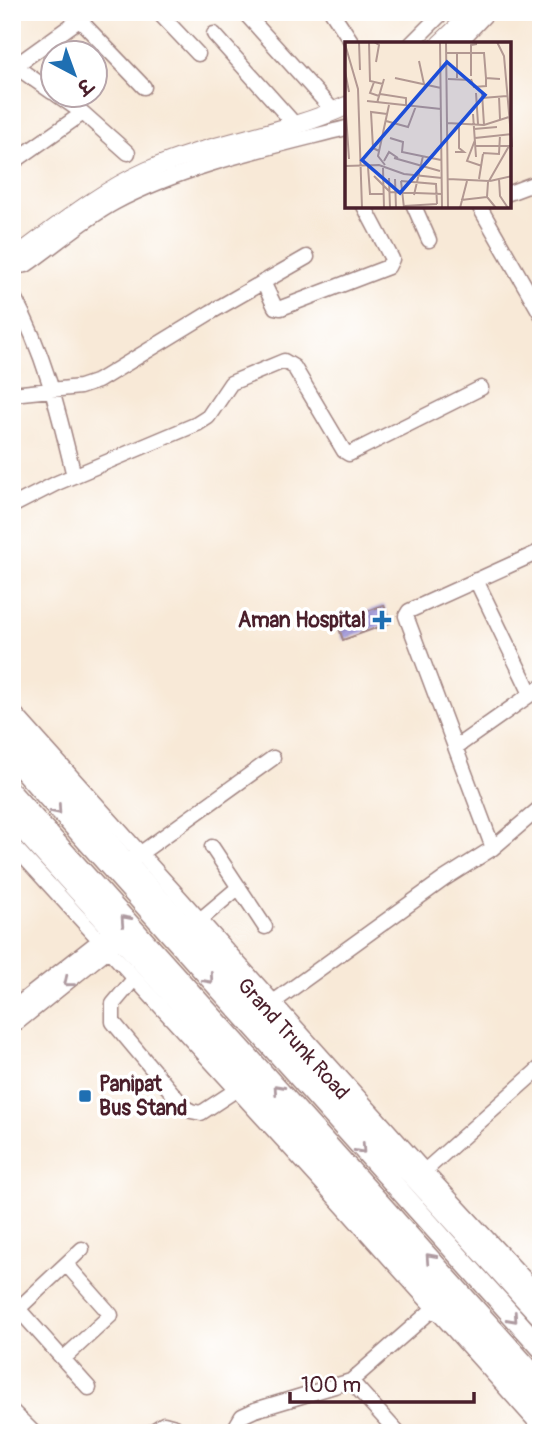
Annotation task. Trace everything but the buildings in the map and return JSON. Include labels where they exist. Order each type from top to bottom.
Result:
[{"type":"highway","points":[[12,730],[268,1005],[420,1174],[541,1317]]},
{"type":"highway","name":"Grand Trunk Road","points":[[12,758],[541,1348]]},
{"type":"highway","points":[[12,793],[541,1382]]},
{"type":"highway","points":[[12,818],[110,940],[439,1303],[541,1405]]},
{"type":"main road","points":[[442,42],[474,12]]},
{"type":"main road","points":[[12,260],[103,194],[148,171],[206,149],[274,131],[338,106]]},
{"type":"street","points":[[158,12],[198,54]]},
{"type":"street","points":[[12,253],[18,245],[99,188],[151,161],[338,106],[244,12]]},
{"type":"street","points":[[332,12],[352,42]]},
{"type":"street","points":[[413,42],[443,12]]},
{"type":"street","points":[[460,42],[488,12]]},
{"type":"street","points":[[38,82],[13,65],[80,15],[144,87]]},
{"type":"street","points":[[214,34],[290,119]]},
{"type":"street","points":[[76,108],[128,153]]},
{"type":"street","points":[[12,163],[83,113]]},
{"type":"street","points":[[12,267],[26,265],[110,205],[153,184],[198,168],[345,128]]},
{"type":"street","points":[[511,192],[541,181]]},
{"type":"street","points":[[263,282],[278,308],[388,267],[392,259],[365,208]]},
{"type":"street","points":[[415,208],[429,240]]},
{"type":"street","points":[[479,208],[541,314]]},
{"type":"street","points":[[12,394],[80,387],[98,381],[307,257]]},
{"type":"street","points":[[12,293],[29,324],[54,389],[74,476]]},
{"type":"street","points":[[12,506],[74,476],[202,422],[231,383],[284,361],[294,367],[344,451],[349,454],[481,388]]},
{"type":"street","points":[[492,848],[406,616],[409,611],[541,551]]},
{"type":"street","points":[[456,747],[536,690],[476,580]]},
{"type":"street","points":[[12,710],[134,858],[201,919],[268,1005],[444,879],[492,848],[541,807]]},
{"type":"street","points":[[134,858],[272,758]]},
{"type":"street","points":[[12,844],[110,940],[134,979],[439,1303],[541,1428]]},
{"type":"street","points":[[212,847],[265,927]]},
{"type":"street","points":[[201,919],[239,887]]},
{"type":"street","points":[[12,1009],[110,940]]},
{"type":"street","points":[[14,1023],[110,940]]},
{"type":"street","points":[[134,979],[113,1004],[113,1022],[184,1107],[201,1113],[236,1090]]},
{"type":"street","points":[[541,1068],[420,1174],[541,1296]]},
{"type":"street","points":[[82,1249],[15,1305],[89,1388]]},
{"type":"street","points":[[63,1359],[111,1315],[65,1264]]},
{"type":"street","points":[[232,1433],[242,1416],[255,1410],[351,1381],[439,1303]]},
{"type":"street","points":[[351,1381],[398,1433]]},
{"type":"street","points":[[12,1411],[34,1433]]},
{"type":"street","points":[[150,1433],[164,1424],[176,1427],[181,1433]]},
{"type":"place","name":"Aman Hospital","points":[[382,620]]},
{"type":"place","name":"Panipat Bus Stand","points":[[85,1096]]}]
